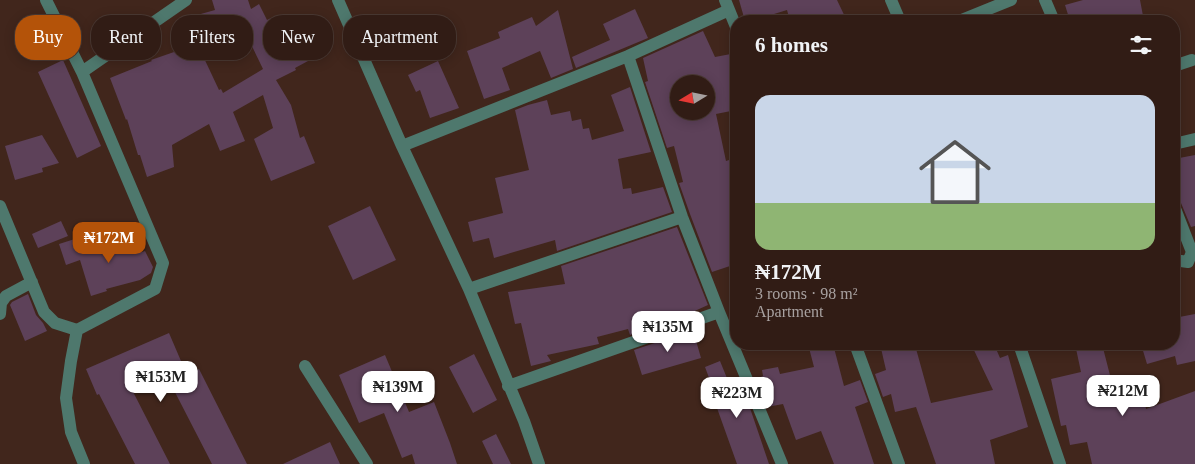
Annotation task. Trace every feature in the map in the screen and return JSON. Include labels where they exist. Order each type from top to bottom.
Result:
[{"type":"street","points":[[0,206],[44,312],[55,323],[77,330],[155,290],[163,263],[82,72],[46,0]]},
{"type":"street","points":[[82,72],[186,0]]},
{"type":"street","points":[[338,0],[402,146],[469,289],[524,421],[539,464]]},
{"type":"street","points":[[891,0],[897,15]]},
{"type":"street","points":[[973,15],[1010,0]]},
{"type":"street","points":[[1045,0],[1051,15]]},
{"type":"street","points":[[402,146],[628,56],[727,5]]},
{"type":"street","points":[[628,56],[682,217],[730,339]]},
{"type":"street","points":[[1180,64],[1192,60]]},
{"type":"street","points":[[1180,143],[1195,139]]},
{"type":"street","points":[[469,289],[682,217]]},
{"type":"street","points":[[1180,221],[1192,252],[1188,262],[1180,261]]},
{"type":"street","points":[[0,314],[1,303],[6,296],[32,282]]},
{"type":"street","points":[[508,386],[719,312]]},
{"type":"street","points":[[77,330],[66,398],[71,432],[84,464]]},
{"type":"street","points":[[735,350],[782,464]]},
{"type":"street","points":[[857,350],[899,464]]},
{"type":"street","points":[[1021,350],[1060,464]]},
{"type":"street","points":[[305,366],[367,464]]},
{"type":"building","points":[[212,0],[248,0],[251,9],[259,4],[264,15],[263,60],[310,60],[295,68],[296,70],[276,80],[291,105],[300,138],[304,136],[315,163],[271,181],[254,139],[273,128],[263,95],[233,112],[245,141],[220,151],[209,124],[172,145],[174,167],[147,177],[127,119],[110,78],[151,60],[161,60],[161,57],[171,53],[171,60],[205,60],[219,90],[221,89],[223,93],[263,69],[253,48],[253,15],[197,15],[215,10]]},
{"type":"building","points":[[739,0],[837,0],[844,15],[788,15],[787,10],[771,15],[743,15]]},
{"type":"building","points":[[1083,0],[1140,0],[1143,15],[1068,15],[1065,5]]},
{"type":"building","points":[[635,9],[648,38],[576,68],[572,57],[610,40],[603,24]]},
{"type":"building","points":[[558,10],[573,69],[551,78],[540,51],[502,68],[510,90],[484,99],[467,51],[500,38],[498,32],[532,17],[536,26]]},
{"type":"building","points":[[703,31],[715,57],[730,54],[730,111],[716,114],[726,161],[730,160],[730,266],[712,272],[679,183],[683,182],[674,146],[667,148],[645,82],[648,81],[643,58]]},
{"type":"building","points":[[63,60],[101,146],[77,158],[38,72]]},
{"type":"building","points":[[438,61],[459,108],[430,118],[420,90],[416,92],[408,75]]},
{"type":"building","points":[[630,87],[651,152],[618,159],[623,189],[631,188],[632,194],[663,187],[672,212],[557,251],[555,240],[494,258],[489,238],[473,242],[468,222],[503,213],[495,178],[529,170],[515,110],[547,100],[551,115],[570,111],[572,121],[581,119],[583,129],[589,128],[592,140],[624,131],[611,95]]},
{"type":"building","points":[[42,135],[59,163],[42,168],[43,172],[15,180],[5,146]]},
{"type":"building","points":[[1195,155],[1195,226],[1191,227],[1180,201],[1180,158]]},
{"type":"building","points":[[370,206],[396,260],[353,280],[328,226]]},
{"type":"building","points":[[61,221],[68,236],[38,248],[32,234]]},
{"type":"building","points":[[677,227],[708,305],[630,335],[628,329],[597,337],[599,344],[547,355],[551,361],[531,366],[521,323],[515,324],[508,292],[565,284],[561,266]]},
{"type":"building","points":[[78,238],[82,253],[136,238],[142,252],[145,251],[153,267],[151,273],[140,280],[106,289],[107,291],[91,296],[80,260],[66,265],[59,244]]},
{"type":"building","points":[[28,294],[36,315],[47,331],[25,341],[10,305],[12,302]]},
{"type":"building","points":[[1195,314],[1195,361],[1177,365],[1175,356],[1147,364],[1143,350],[1180,350],[1180,317]]},
{"type":"building","points":[[693,330],[701,358],[642,375],[634,350]]},
{"type":"building","points":[[169,333],[187,375],[199,369],[247,464],[212,464],[162,367],[128,382],[170,464],[135,464],[99,394],[97,395],[86,369]]},
{"type":"building","points":[[810,350],[835,350],[844,386],[860,380],[868,402],[855,407],[874,464],[834,464],[821,431],[796,440],[783,404],[767,407],[756,379],[763,376],[762,370],[778,367],[780,374],[814,367]]},
{"type":"building","points":[[881,350],[916,350],[931,403],[993,390],[974,350],[997,350],[1000,358],[1008,355],[1028,427],[990,440],[995,464],[936,464],[916,407],[895,412],[891,394],[883,397],[875,374],[886,370]]},
{"type":"building","points":[[1076,350],[1104,350],[1113,387],[1140,379],[1146,409],[1195,391],[1195,464],[1092,464],[1087,442],[1070,445],[1066,425],[1061,426],[1051,379],[1081,372]]},
{"type":"building","points":[[474,354],[497,400],[473,413],[449,367]]},
{"type":"building","points":[[385,355],[409,412],[434,402],[457,464],[415,464],[412,454],[402,458],[384,413],[359,423],[339,375]]},
{"type":"building","points":[[720,361],[731,388],[740,384],[769,464],[737,464],[712,394],[715,394],[705,367]]},
{"type":"building","points":[[496,434],[511,464],[493,464],[482,441]]},
{"type":"building","points":[[330,442],[340,464],[283,464]]}]
